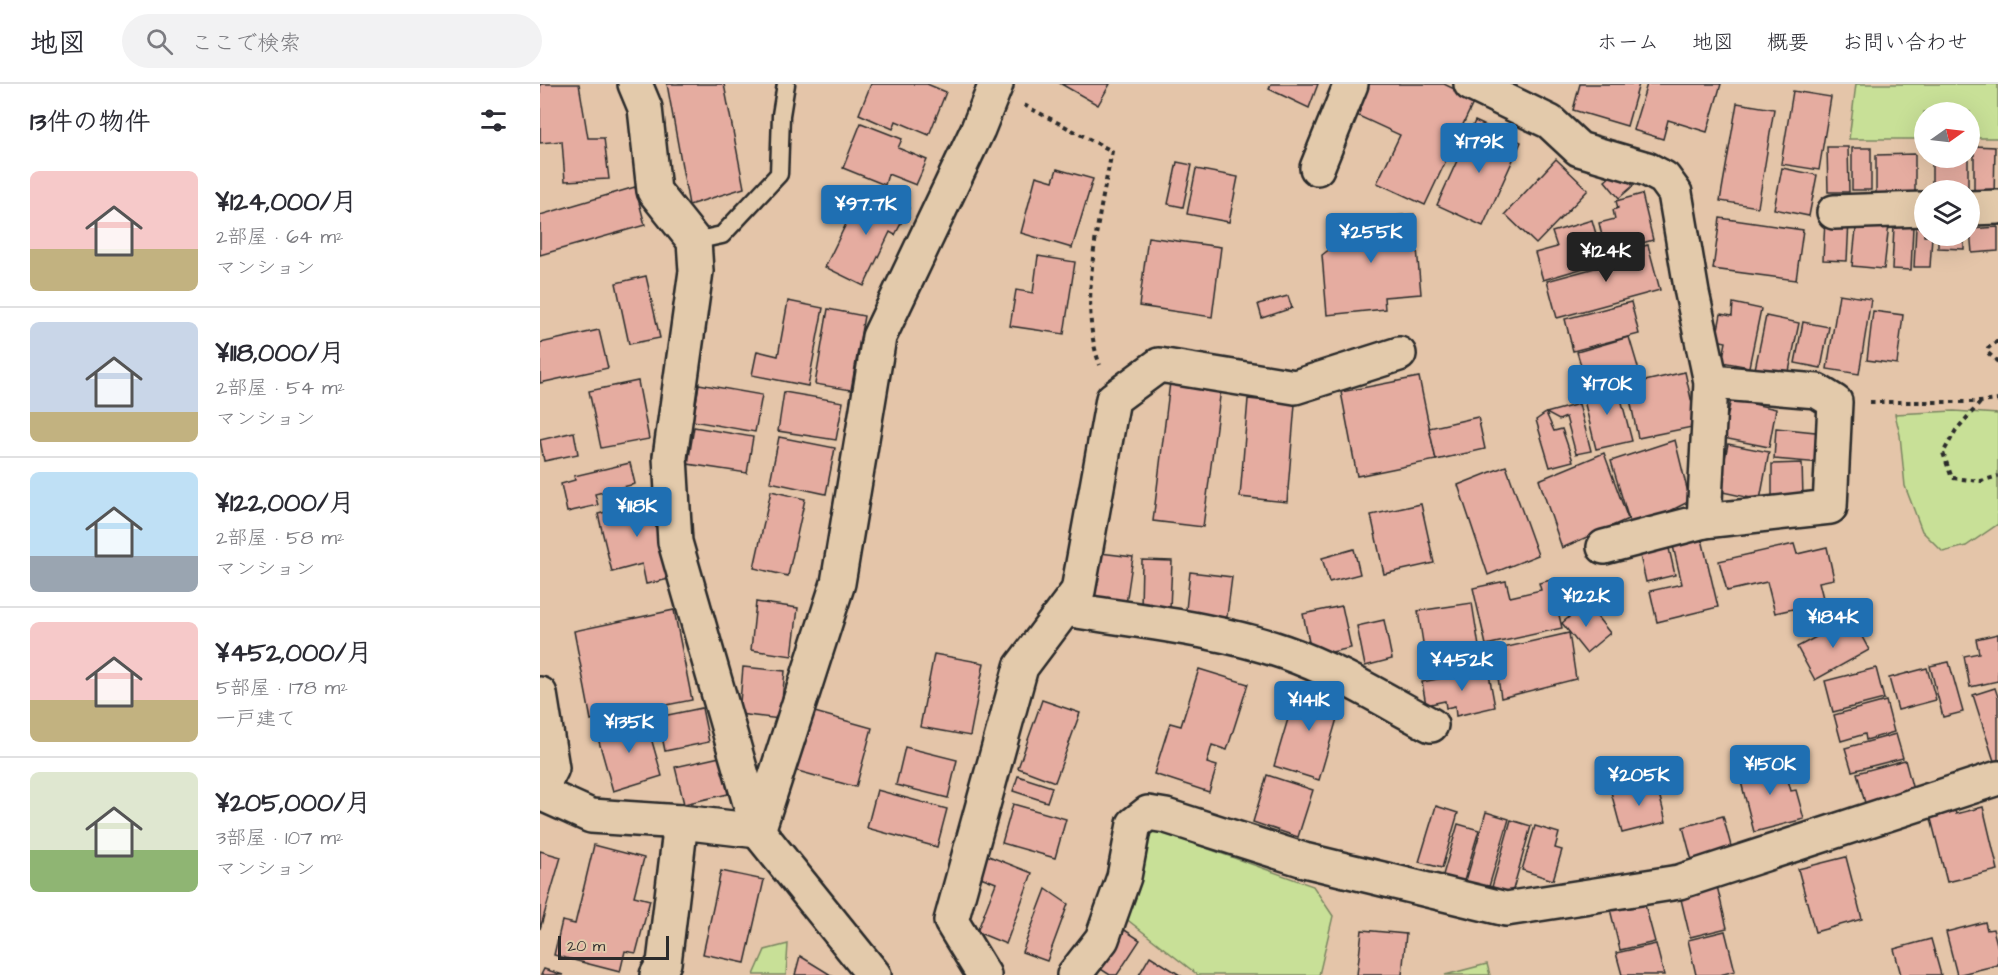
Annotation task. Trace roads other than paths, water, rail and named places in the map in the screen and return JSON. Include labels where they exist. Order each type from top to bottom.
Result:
[{"type":"street","points":[[635,84],[645,108],[654,191],[694,241],[696,271],[670,457],[675,542],[758,831],[874,975]]},
{"type":"street","points":[[1317,168],[1351,84]]},
{"type":"street","points":[[1471,84],[1550,122],[1579,149],[1647,169],[1664,178],[1675,193],[1692,293],[1711,382],[1704,521]]},
{"type":"street","points":[[758,831],[838,583],[879,337],[978,129],[995,87]]},
{"type":"street","points":[[1980,208],[1998,207]]},
{"type":"street","points":[[1834,212],[1914,209]]},
{"type":"street","points":[[984,975],[951,921],[1021,667],[1078,591],[1113,399],[1160,365],[1295,387],[1399,354]]},
{"type":"street","points":[[1604,547],[1704,521],[1830,507],[1835,402],[1817,391],[1711,382]]},
{"type":"street","points":[[1065,609],[1227,636],[1285,652],[1340,676],[1431,725]]},
{"type":"street","points":[[540,694],[552,768],[540,792],[591,816],[681,822],[758,831]]},
{"type":"street","points":[[1074,975],[1102,939],[1124,877],[1134,824],[1148,813],[1166,816],[1304,860],[1506,909],[1679,882],[1998,778]]},
{"type":"street","points":[[657,975],[664,963],[681,822]]},
{"type":"lane","points":[[694,241],[722,235],[779,174],[781,116],[786,84]]}]
